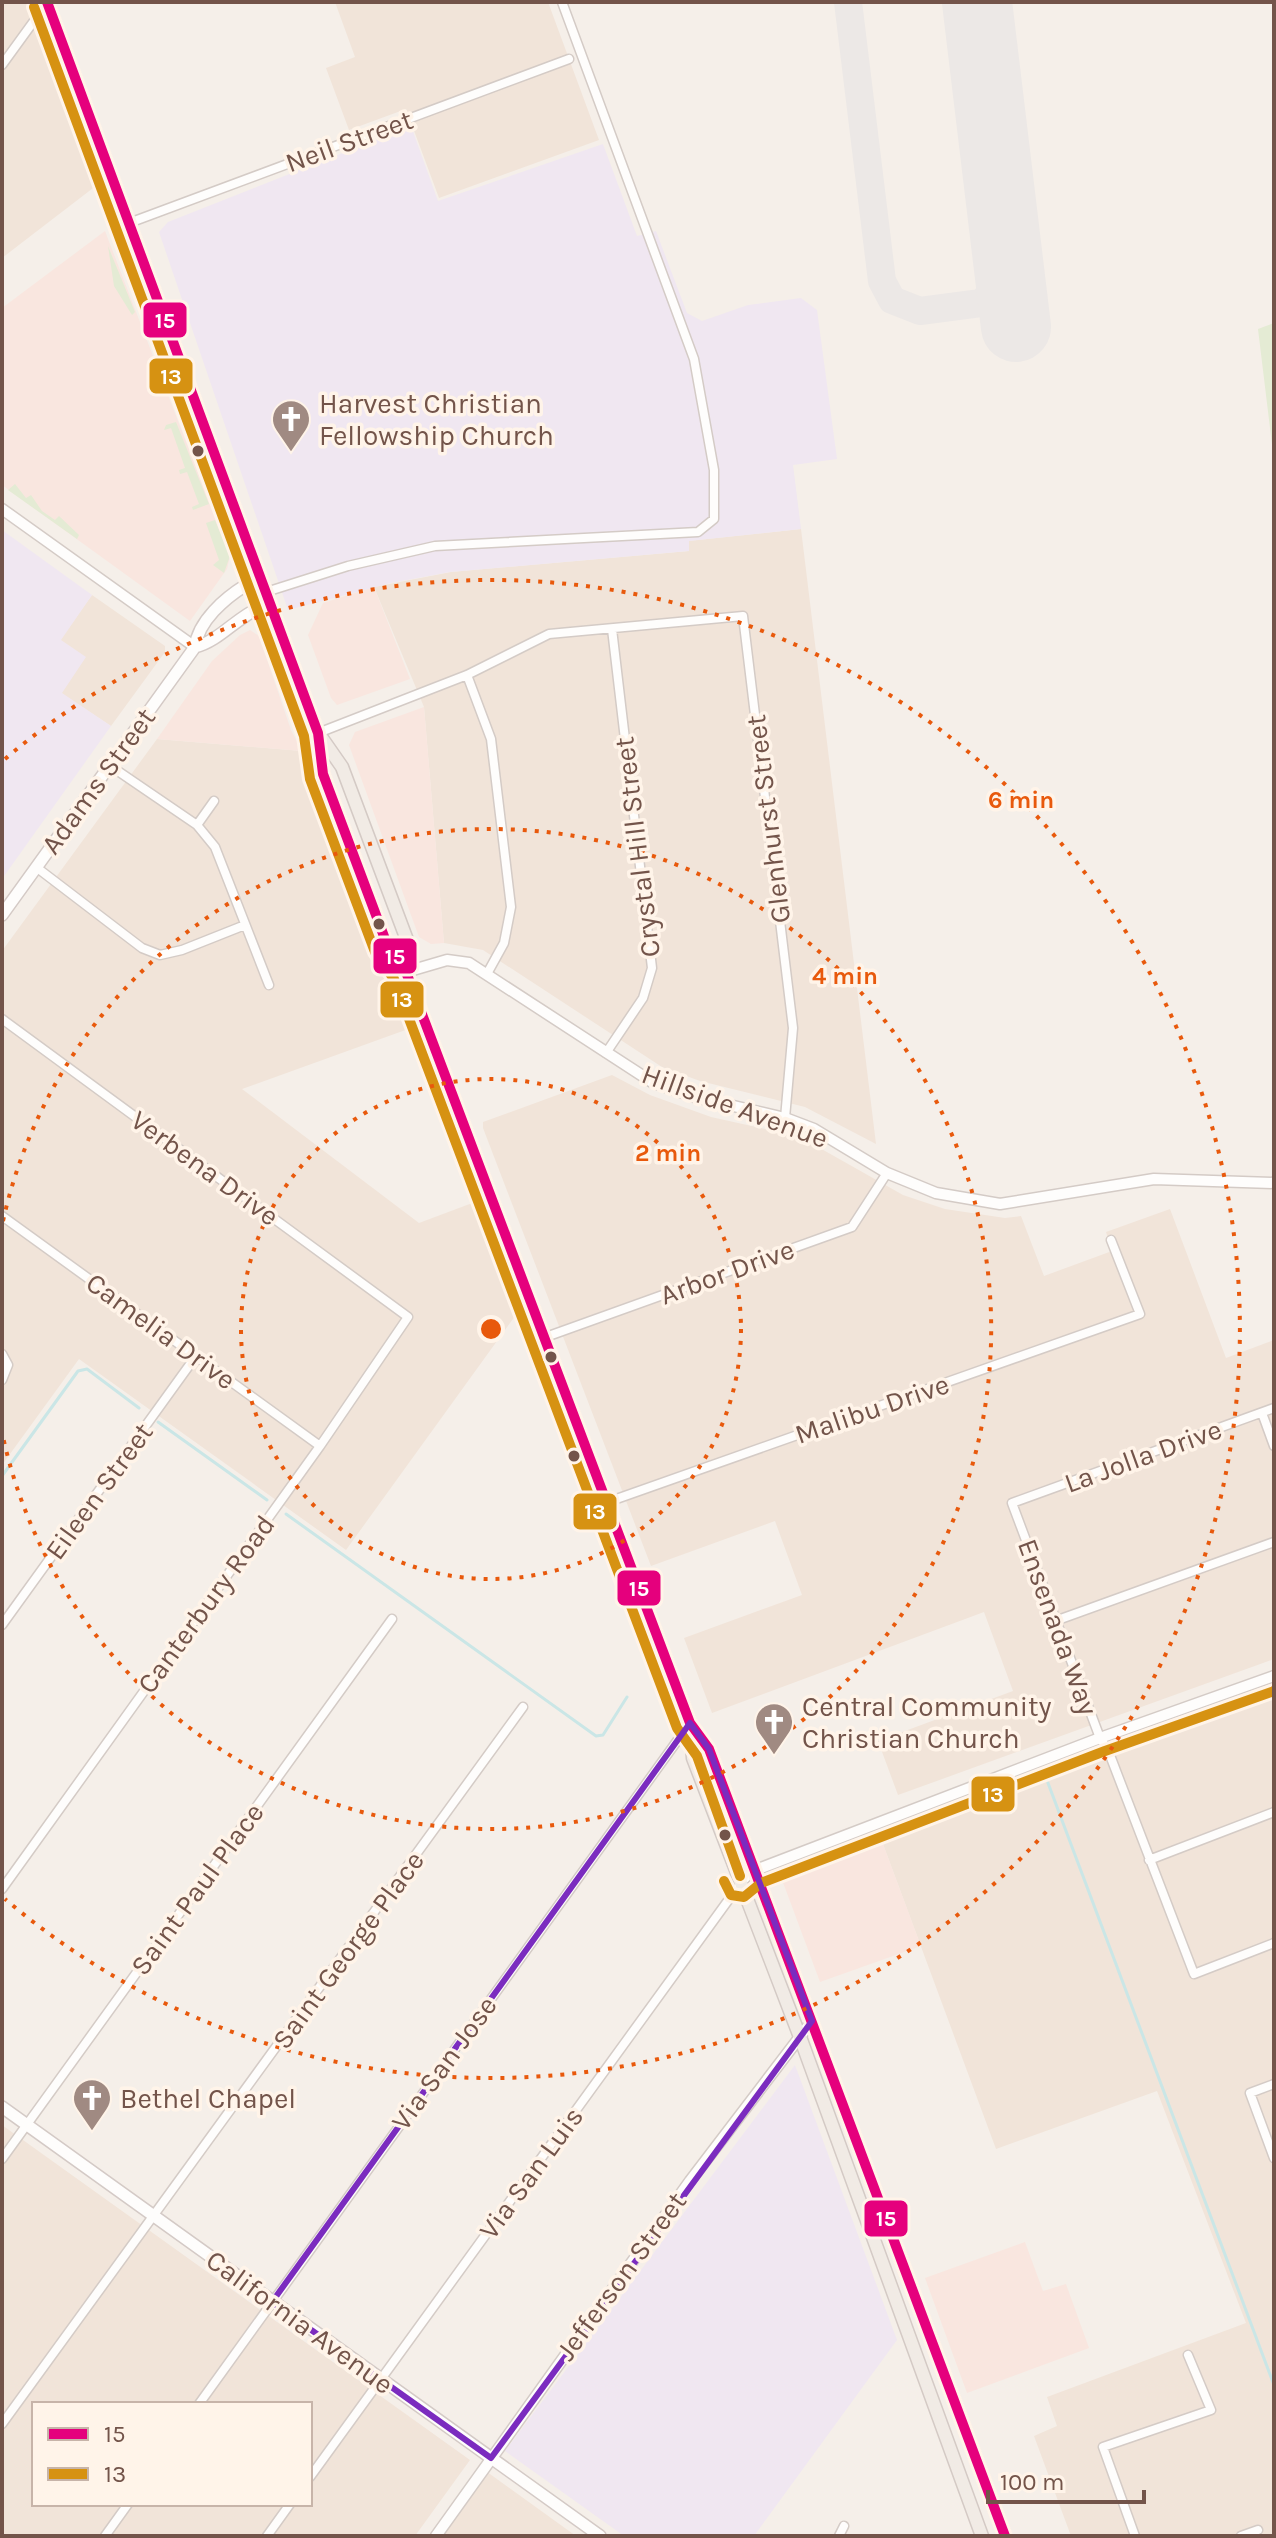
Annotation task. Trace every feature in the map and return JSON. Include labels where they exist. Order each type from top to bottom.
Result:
[{"type":"main road","points":[[47,2],[318,733],[323,774],[388,947],[406,972],[604,1504],[690,1723],[709,1749],[1005,2536]]},
{"type":"main road","name":"Adams Street","points":[[2,915],[195,647],[204,624],[225,598],[246,585],[266,592],[259,608],[240,616],[206,645],[195,647]]},
{"type":"main road","points":[[318,733],[342,767],[407,940],[406,972]]},
{"type":"main road","points":[[690,1723],[693,1758],[800,2037],[982,2536]]},
{"type":"main road","name":"California Avenue","points":[[2,2107],[600,2536]]},
{"type":"street","points":[[2,65],[47,2]]},
{"type":"street","points":[[266,592],[391,554],[435,546],[698,532],[714,519],[714,470],[694,359],[562,2]]},
{"type":"street","name":"Neil Street","points":[[129,223],[569,59]]},
{"type":"street","points":[[2,509],[195,647]]},
{"type":"street","name":"Glenhurst Street","points":[[612,629],[743,616],[793,1028],[785,1118]]},
{"type":"street","points":[[318,733],[467,675],[549,634],[612,629]]},
{"type":"street","name":"Crystal Hill Street","points":[[606,1053],[643,998],[652,968],[612,629]]},
{"type":"street","points":[[467,675],[491,739],[511,907],[504,943],[488,972]]},
{"type":"street","points":[[109,765],[197,825],[215,847],[269,985]]},
{"type":"street","points":[[197,825],[214,801]]},
{"type":"street","points":[[36,867],[142,948],[160,955],[245,925]]},
{"type":"street","name":"Hillside Avenue","points":[[406,972],[458,960],[488,972],[652,1082],[785,1118],[814,1129],[887,1173],[936,1193],[1000,1204],[1154,1179],[1274,1183]]},
{"type":"street","name":"Verbena Drive","points":[[2,1019],[408,1317]]},
{"type":"street","name":"Arbor Drive","points":[[543,1338],[852,1227],[887,1173]]},
{"type":"street","name":"Camelia Drive","points":[[2,1216],[320,1446]]},
{"type":"street","name":"Malibu Drive","points":[[604,1504],[1140,1314],[1111,1240]]},
{"type":"street","name":"Canterbury Road","points":[[2,1889],[320,1446],[408,1317]]},
{"type":"street","points":[[2,1354],[8,1365],[2,1380]]},
{"type":"street","name":"Eileen Street","points":[[2,1625],[196,1356]]},
{"type":"street","name":"La Jolla Drive","points":[[1012,1503],[1274,1408]]},
{"type":"street","points":[[1262,1413],[1274,1446]]},
{"type":"street","name":"Ensenada Way","points":[[1012,1503],[1100,1738],[1108,1750],[1194,1974],[1274,1943]]},
{"type":"street","points":[[1055,1621],[1274,1542]]},
{"type":"street","name":"Saint Paul Place","points":[[2,2159],[392,1619]]},
{"type":"street","points":[[753,1871],[1100,1738],[1274,1676]]},
{"type":"street","name":"Saint George Place","points":[[2,2424],[523,1707]]},
{"type":"street","name":"Via San Jose","points":[[200,2402],[690,1723]]},
{"type":"street","points":[[1149,1860],[1274,1812]]},
{"type":"street","name":"Via San Luis","points":[[312,2474],[740,1884],[753,1871]]},
{"type":"street","name":"Jefferson Street","points":[[436,2536],[690,2181],[812,2021]]},
{"type":"street","points":[[783,2059],[796,2055],[812,2070]]},
{"type":"street","points":[[1274,2084],[1250,2093],[1274,2158]]},
{"type":"street","points":[[1135,2536],[1103,2447],[1211,2410],[1188,2355]]},
{"type":"street","points":[[105,2536],[127,2506]]},
{"type":"street","points":[[267,2536],[289,2506]]},
{"type":"street","points":[[839,2536],[844,2526]]},
{"type":"street","points":[[1241,2536],[1258,2530]]},
{"type":"highlighted area","points":[[690,1723],[709,1749],[812,2021],[491,2458],[272,2302]]},
{"type":"shaded area","points":[[2,2],[29,2],[97,185],[2,258]]},
{"type":"shaded area","points":[[335,2],[548,2],[599,140],[439,198],[406,109],[349,130],[326,68],[355,57]]},
{"type":"shaded area","points":[[411,126],[438,201],[603,144],[637,236],[656,231],[687,313],[702,321],[748,305],[801,298],[817,310],[837,459],[793,465],[801,529],[689,541],[689,551],[450,572],[391,583],[288,610],[159,232],[168,222]]},
{"type":"shaded area","points":[[105,231],[230,556],[227,569],[190,621],[2,485],[2,308]]},
{"type":"shaded area","points":[[801,529],[876,1144],[805,1107],[700,1081],[662,1067],[483,950],[444,943],[424,707],[374,587],[451,572],[689,551],[688,541]]},
{"type":"shaded area","points":[[2,530],[92,595],[61,640],[86,657],[62,693],[111,726],[2,879]]},
{"type":"shaded area","points":[[374,587],[410,679],[337,705],[331,698],[308,635],[323,603]]},
{"type":"shaded area","points":[[92,595],[165,646],[165,652],[111,726],[61,693],[60,640]]},
{"type":"shaded area","points":[[250,630],[259,636],[291,730],[302,751],[157,739],[212,661],[240,635]]},
{"type":"shaded area","points":[[424,707],[444,943],[431,944],[419,937],[349,745],[355,732]]},
{"type":"shaded area","points":[[157,739],[302,751],[411,1028],[242,1089],[419,1223],[475,1202],[518,1312],[346,1550],[79,1359],[2,1465],[2,951]]},
{"type":"shaded area","points":[[612,1075],[650,1095],[711,1117],[779,1132],[818,1147],[903,1195],[945,1209],[1005,1218],[1021,1216],[1044,1276],[1112,1251],[1106,1232],[1170,1209],[1226,1358],[1274,1340],[1274,1659],[898,1795],[878,1741],[1013,1691],[984,1612],[712,1713],[684,1638],[802,1595],[775,1521],[651,1566],[483,1128],[483,1122]]},
{"type":"shaded area","points":[[1274,1690],[1274,2536],[1071,2536],[1034,2436],[1057,2426],[1047,2397],[1246,2323],[1157,2091],[996,2149],[880,1836]]},
{"type":"shaded area","points":[[880,1836],[921,1946],[820,1982],[781,1877],[786,1870]]},
{"type":"shaded area","points":[[795,2065],[897,2340],[754,2536],[624,2536],[505,2451]]},
{"type":"shaded area","points":[[2,2125],[470,2460],[415,2536],[2,2536]]},
{"type":"shaded area","points":[[1025,2242],[1043,2291],[1066,2284],[1089,2348],[967,2393],[925,2278]]},
{"type":"shaded area","points":[[483,2469],[576,2536],[436,2536]]},
{"type":"green space","points":[[108,246],[135,312],[132,315],[114,286]]},
{"type":"green space","points":[[1274,323],[1274,461],[1258,329]]},
{"type":"green space","points":[[176,422],[209,504],[193,510],[192,507],[199,504],[187,472],[180,474],[179,470],[185,468],[171,428],[164,430],[166,425]]},
{"type":"green space","points":[[15,484],[26,498],[31,495],[42,511],[55,520],[59,516],[79,535],[77,539],[8,490]]},
{"type":"green space","points":[[215,520],[230,556],[224,573],[213,565],[219,560],[206,523]]},
{"type":"waterway","points":[[2,1476],[78,1371],[87,1369],[139,1408]]},
{"type":"waterway","points":[[158,1422],[267,1500]]},
{"type":"waterway","points":[[286,1514],[596,1736],[603,1735],[627,1697]]},
{"type":"waterway","points":[[1048,1783],[1274,2385]]},
{"type":"taxiway","points":[[848,2],[882,281],[892,300],[920,311],[981,303],[1010,275]]},
{"type":"runway","points":[[977,2],[1016,327]]},
{"type":"transit line","name":"15","points":[[47,2],[318,733],[323,774],[388,947],[406,972],[690,1723],[709,1749],[1005,2536]]},
{"type":"transit line","name":"13","points":[[34,7],[304,736],[310,779],[375,952],[394,979],[677,1728],[697,1756],[740,1876]]},
{"type":"transit line","name":"13","points":[[724,1881],[731,1895],[744,1897],[761,1883],[1105,1751],[1274,1691]]},
{"type":"place","name":"Harvest Christian Fellowship Church","points":[[291,453]]},
{"type":"place","name":"Central Community Christian Church","points":[[774,1756]]},
{"type":"place","name":"Bethel Chapel","points":[[92,2132]]}]
